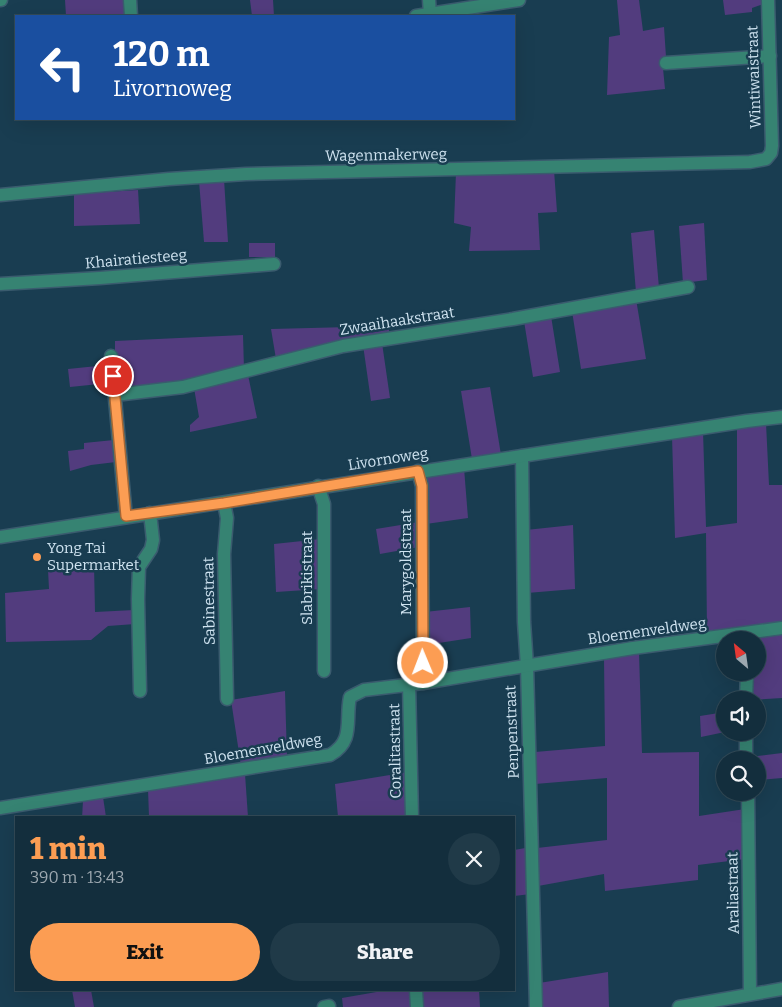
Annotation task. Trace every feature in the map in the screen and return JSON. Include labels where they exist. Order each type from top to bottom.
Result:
[{"type":"street","points":[[130,0],[131,15]]},
{"type":"street","points":[[429,0],[430,14]]},
{"type":"street","points":[[423,15],[519,0]]},
{"type":"street","name":"Wintiwaistraat","points":[[768,0],[770,56],[776,95],[771,153]]},
{"type":"street","points":[[666,64],[770,56]]},
{"type":"street","name":"Wagenmakerweg","points":[[0,195],[169,179],[236,175],[750,162],[766,159],[771,153]]},
{"type":"street","name":"Khairatiesteeg","points":[[0,284],[274,264]]},
{"type":"street","name":"Zwaaihaakstraat","points":[[115,395],[183,387],[343,346],[512,319],[688,287]]},
{"type":"street","points":[[111,356],[126,516]]},
{"type":"street","name":"Livornoweg","points":[[0,537],[126,516],[224,503],[318,486],[747,421],[782,418]]},
{"type":"street","name":"Penpenstraat","points":[[522,456],[524,622],[527,666],[536,1007]]},
{"type":"street","name":"Marygoldstraat","points":[[418,471],[422,486],[423,683]]},
{"type":"street","name":"Slabrikistraat","points":[[318,486],[324,504],[324,671]]},
{"type":"street","name":"Sabinestraat","points":[[224,503],[227,518],[224,554],[227,699]]},
{"type":"street","points":[[140,691],[139,575],[140,567],[151,549],[153,540],[150,513]]},
{"type":"street","name":"Bloemenveldweg","points":[[766,632],[782,628]]},
{"type":"street","name":"Bloemenveldweg","points":[[0,808],[330,755],[340,750],[348,732],[350,697],[364,690],[423,683],[633,648],[716,640]]},
{"type":"street","name":"Coralitastraat","points":[[409,684],[412,816]]},
{"type":"street","name":"Araliastraat","points":[[748,801],[750,994]]},
{"type":"street","points":[[679,1007],[782,988]]},
{"type":"street","points":[[416,991],[417,1007]]},
{"type":"shaded area","points":[[65,0],[127,0],[128,15],[66,15]]},
{"type":"shaded area","points":[[250,0],[273,0],[274,15],[252,15]]},
{"type":"shaded area","points":[[617,0],[639,0],[643,31],[664,27],[666,57],[662,58],[665,89],[607,95],[609,37],[620,35]]},
{"type":"shaded area","points":[[723,0],[766,0],[766,3],[752,8],[752,12],[725,15]]},
{"type":"shaded area","points":[[554,170],[557,212],[538,213],[540,250],[469,251],[471,227],[454,223],[456,172]]},
{"type":"shaded area","points":[[224,179],[228,242],[204,242],[199,181]]},
{"type":"shaded area","points":[[138,190],[140,224],[74,226],[74,194]]},
{"type":"shaded area","points":[[704,223],[707,280],[683,283],[679,226]]},
{"type":"shaded area","points":[[654,230],[659,288],[636,292],[631,233]]},
{"type":"shaded area","points":[[249,243],[275,243],[275,257],[249,257]]},
{"type":"shaded area","points":[[636,299],[646,359],[581,369],[572,311]]},
{"type":"shaded area","points":[[551,316],[560,372],[533,377],[524,321]]},
{"type":"shaded area","points":[[389,326],[389,335],[276,359],[271,329]]},
{"type":"shaded area","points":[[243,335],[244,369],[120,392],[115,367],[115,341]]},
{"type":"shaded area","points":[[382,343],[390,398],[371,401],[363,345]]},
{"type":"shaded area","points":[[107,365],[109,383],[70,387],[68,369]]},
{"type":"shaded area","points":[[248,375],[257,418],[190,432],[190,425],[199,417],[194,388]]},
{"type":"shaded area","points":[[490,387],[501,455],[472,459],[461,391]]},
{"type":"shaded area","points":[[766,423],[769,485],[782,485],[782,622],[716,631],[707,634],[706,533],[675,538],[672,436],[703,431],[706,527],[737,523],[737,426]]},
{"type":"shaded area","points":[[114,440],[116,462],[91,465],[70,471],[68,451],[84,449],[84,443]]},
{"type":"shaded area","points":[[464,468],[468,518],[426,524],[424,475]]},
{"type":"shaded area","points":[[419,522],[419,547],[380,554],[376,529]]},
{"type":"shaded area","points":[[573,525],[575,589],[527,593],[526,530]]},
{"type":"shaded area","points":[[321,539],[321,589],[276,592],[274,544]]},
{"type":"shaded area","points":[[94,565],[95,612],[134,610],[135,624],[108,626],[91,640],[6,642],[5,593],[49,589],[48,570]]},
{"type":"shaded area","points":[[470,607],[471,638],[426,645],[425,612]]},
{"type":"shaded area","points":[[782,632],[782,698],[766,699],[766,691],[750,691],[750,681],[766,681],[766,635]]},
{"type":"shaded area","points":[[639,652],[642,753],[699,752],[699,816],[745,809],[745,859],[698,865],[698,880],[605,891],[604,874],[538,886],[537,848],[607,840],[607,778],[535,784],[535,752],[605,746],[604,658]]},
{"type":"shaded area","points":[[285,691],[287,758],[241,766],[231,700]]},
{"type":"shaded area","points":[[716,713],[716,734],[701,737],[700,716]]},
{"type":"shaded area","points":[[782,753],[782,778],[766,779],[766,755]]},
{"type":"shaded area","points":[[408,772],[409,816],[338,816],[335,784]]},
{"type":"shaded area","points":[[245,774],[248,816],[149,816],[148,789]]},
{"type":"shaded area","points":[[103,797],[106,816],[82,816],[83,801]]},
{"type":"shaded area","points":[[531,847],[531,894],[515,896],[515,850]]},
{"type":"shaded area","points":[[608,972],[609,1007],[539,1007],[539,983]]},
{"type":"shaded area","points":[[72,991],[91,991],[94,1007],[75,1007]]},
{"type":"shaded area","points":[[382,991],[413,991],[414,1007],[343,1007],[342,998]]},
{"type":"shaded area","points":[[419,991],[479,991],[480,1007],[420,1007]]},
{"type":"place","name":"Yong Tai Supermarket","points":[[37,557]]},
{"type":"route","points":[[113,376],[126,516],[224,503],[418,471],[422,486],[423,663]]}]
